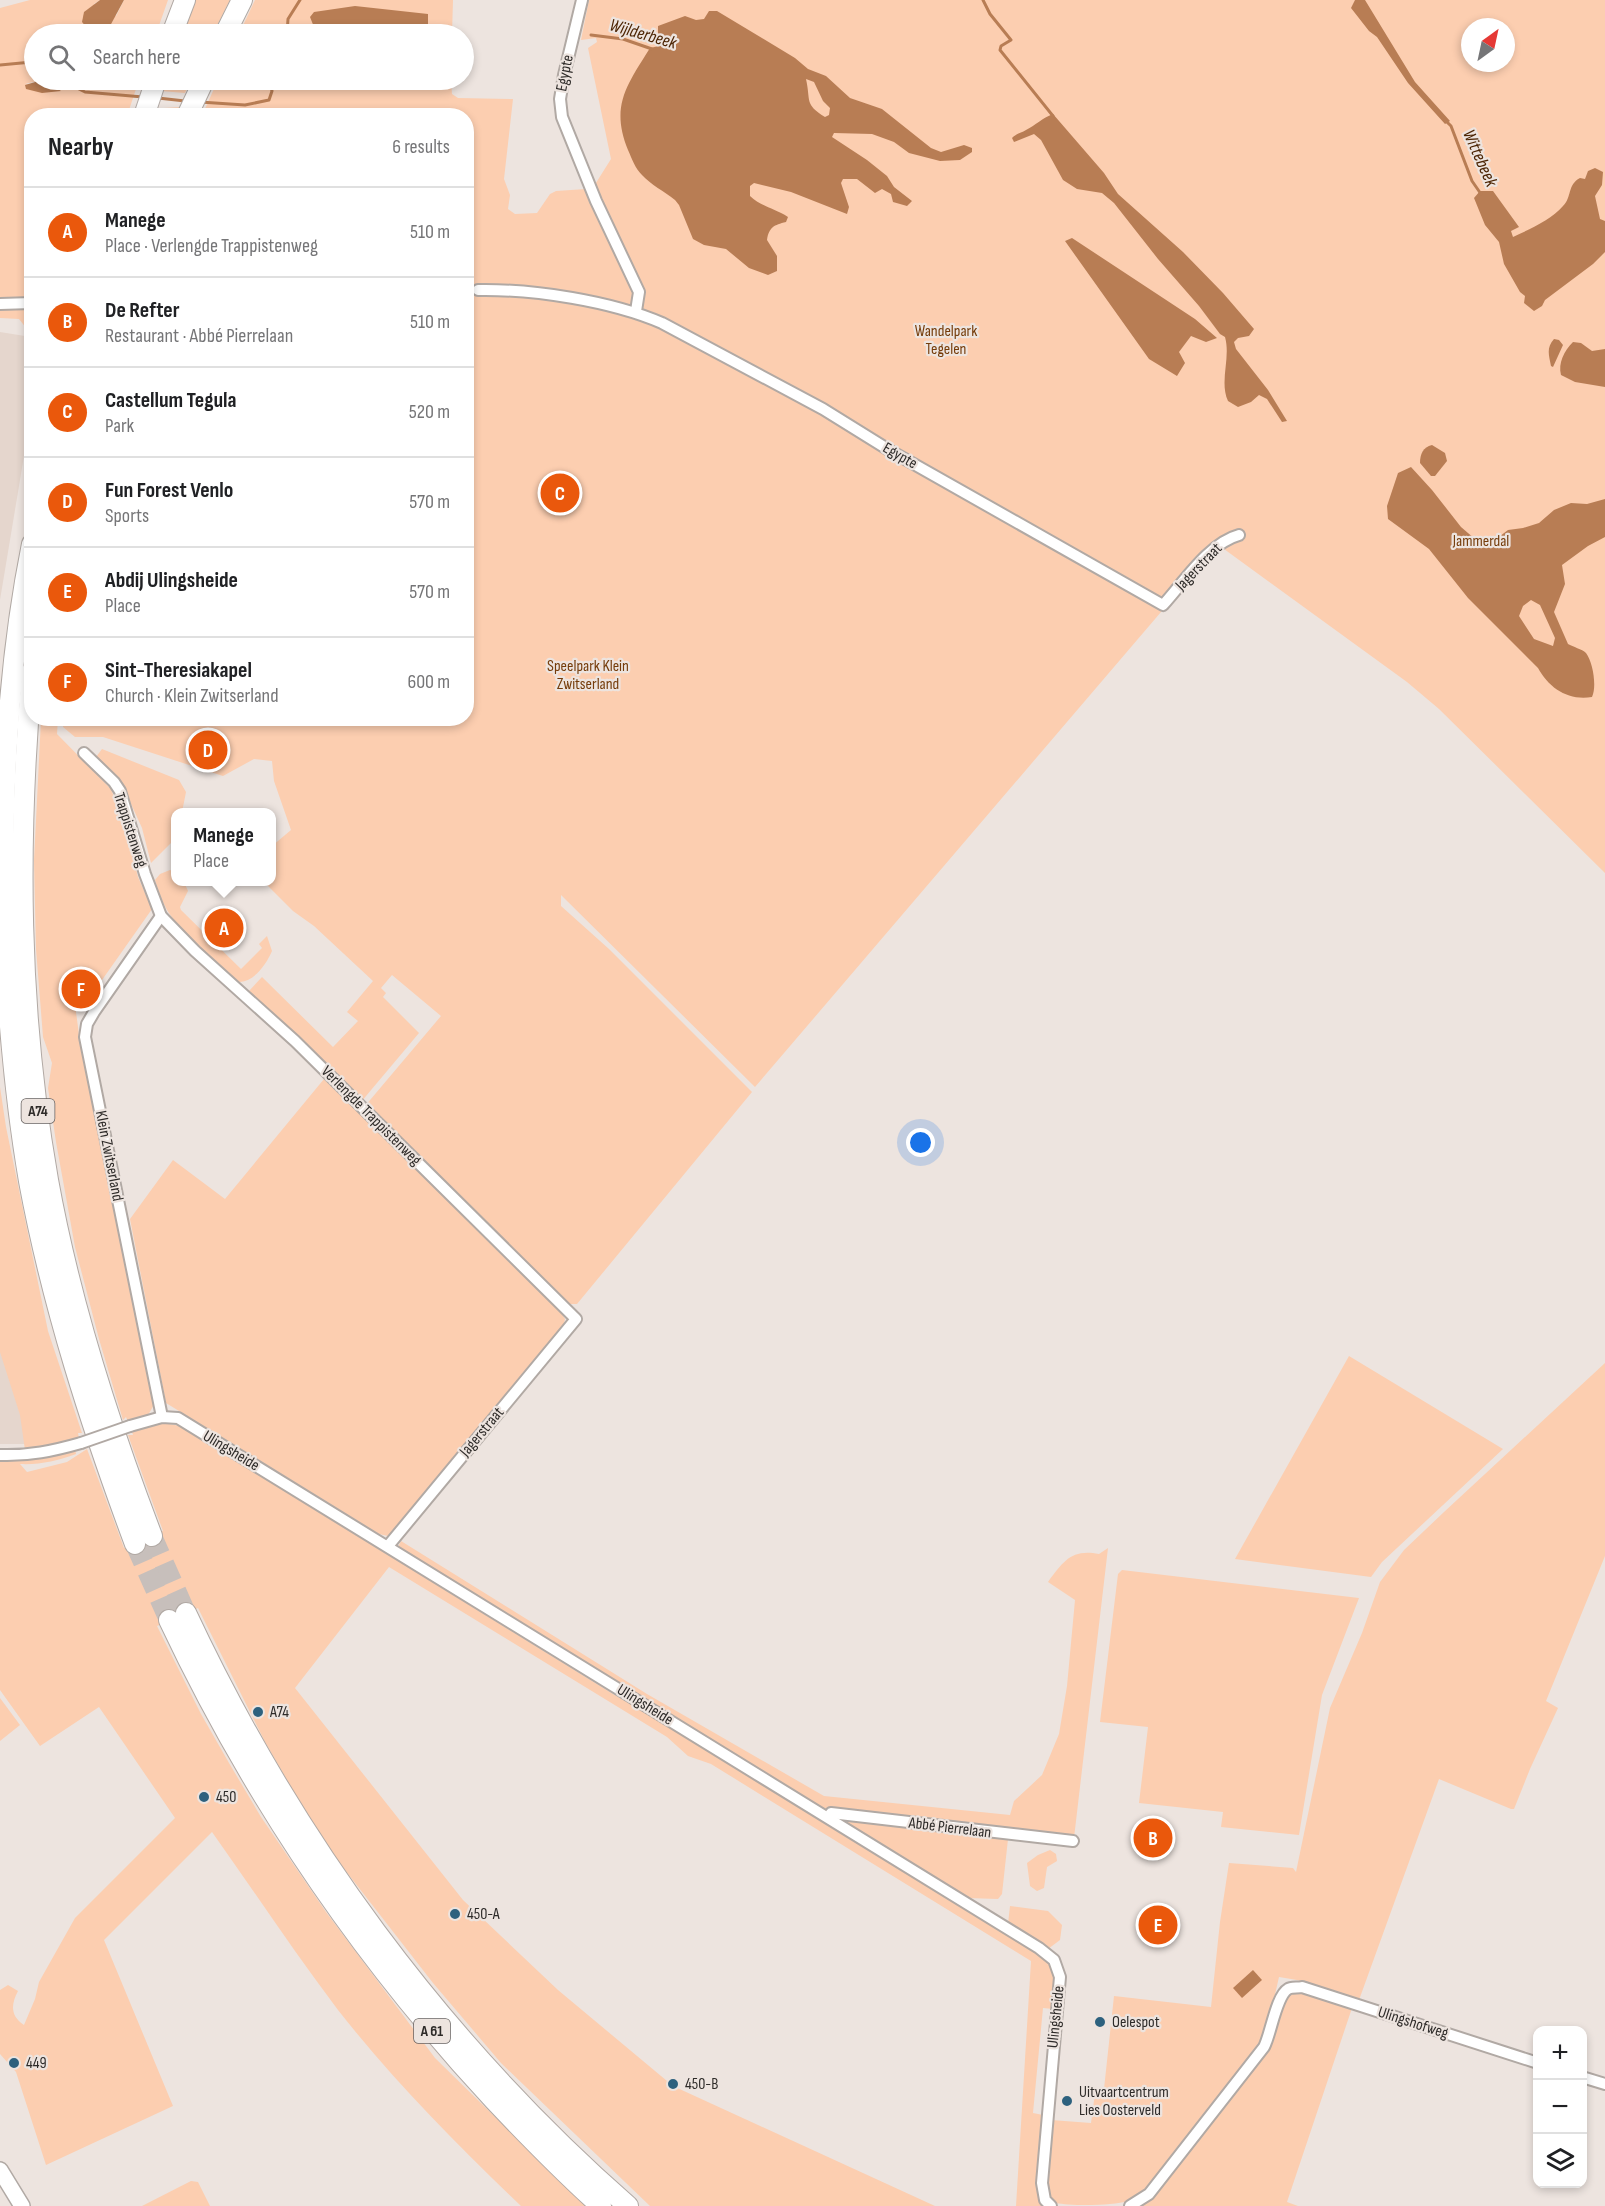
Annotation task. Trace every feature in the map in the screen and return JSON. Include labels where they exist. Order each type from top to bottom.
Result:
[{"type":"highway","points":[[176,24],[185,0]]},
{"type":"highway","points":[[230,24],[242,0]]},
{"type":"highway","points":[[147,108],[153,90]]},
{"type":"highway","points":[[191,108],[199,90]]},
{"type":"highway","name":"A74","points":[[24,595],[13,664],[3,801],[2,878],[13,1064],[29,1180],[58,1309],[86,1408],[144,1540],[124,1462],[75,1301],[49,1181],[39,1116],[27,1007],[21,888],[22,796],[28,726]]},
{"type":"highway","name":"A 61","points":[[601,2206],[558,2168],[453,2056],[347,1924],[288,1837],[234,1748],[195,1675],[178,1616],[257,1751],[319,1851],[364,1917],[465,2043],[582,2166],[628,2206]]},
{"type":"main road","points":[[3,2174],[22,2206]]},
{"type":"street","name":"Egypte","points":[[582,0],[564,75],[560,99],[562,117],[596,201],[636,285],[639,299],[636,311]]},
{"type":"street","name":"Egypte","points":[[478,290],[510,289],[636,311],[721,353],[823,409],[889,450],[1163,605]]},
{"type":"street","points":[[0,304],[24,303]]},
{"type":"street","name":"Jagerstraat","points":[[1163,605],[1215,546],[1228,538],[1239,535]]},
{"type":"street","name":"Trappistenweg","points":[[84,753],[114,782],[120,791],[145,874],[161,916]]},
{"type":"street","name":"Verlengde Trappistenweg","points":[[161,916],[195,951],[295,1041],[576,1319]]},
{"type":"street","name":"Klein Zwitserland","points":[[161,916],[93,1012],[87,1024],[85,1037],[162,1417]]},
{"type":"street","name":"Jagerstraat","points":[[388,1546],[576,1319]]},
{"type":"street","points":[[0,1455],[43,1453],[162,1417]]},
{"type":"street","name":"Ulingsheide","points":[[162,1417],[178,1418],[830,1817],[1039,1948],[1054,1960],[1060,1977],[1042,2183],[1045,2200],[1050,2206]]},
{"type":"street","name":"Abbé Pierrelaan","points":[[830,1817],[831,1814],[1073,1841]]},
{"type":"street","name":"Ulingshofweg","points":[[1130,2206],[1149,2194],[1264,2047],[1270,2036],[1280,1997],[1288,1989],[1302,1987],[1533,2061]]},
{"type":"street","points":[[1587,2079],[1605,2085]]},
{"type":"shaded area","points":[[100,0],[124,0],[111,24],[84,24],[84,12]]},
{"type":"shaded area","points":[[1355,0],[1365,0],[1415,82],[1450,121],[1445,124],[1408,83],[1377,37],[1369,31],[1351,8]]},
{"type":"shaded area","points":[[355,6],[428,14],[428,24],[313,24],[310,17],[314,12]]},
{"type":"shaded area","points":[[709,11],[717,11],[795,58],[808,69],[826,76],[850,98],[882,109],[931,148],[941,152],[964,145],[972,148],[972,152],[960,160],[940,161],[909,153],[894,142],[872,134],[834,133],[832,137],[887,176],[894,187],[912,201],[907,206],[893,202],[891,194],[882,189],[875,193],[857,179],[843,179],[841,183],[849,207],[847,214],[791,192],[754,183],[750,186],[750,196],[788,217],[786,222],[771,229],[767,240],[777,256],[777,271],[768,275],[749,268],[726,249],[704,245],[693,239],[675,200],[653,185],[637,169],[623,135],[621,108],[624,96],[634,73],[650,48],[659,46],[662,40],[658,33],[658,26],[685,16],[696,20],[704,19]],"holes":[[[806,79],[814,82],[823,101],[830,108],[829,115],[825,117],[811,105]]]},
{"type":"shaded area","points":[[30,90],[61,91],[42,93]]},
{"type":"shaded area","points":[[1053,114],[1104,173],[1118,194],[1183,252],[1254,329],[1249,336],[1238,338],[1234,342],[1236,349],[1268,390],[1287,421],[1282,422],[1267,399],[1259,395],[1251,402],[1238,407],[1228,401],[1225,386],[1227,353],[1225,337],[1220,334],[1114,203],[1102,193],[1077,189],[1063,180],[1041,140],[1034,134],[1014,142],[1012,138],[1016,135]]},
{"type":"shaded area","points":[[1595,168],[1603,172],[1602,185],[1595,196],[1600,219],[1605,221],[1605,252],[1534,311],[1524,303],[1525,296],[1520,292],[1504,264],[1499,242],[1485,225],[1474,198],[1480,191],[1493,191],[1519,227],[1511,231],[1513,237],[1553,216],[1566,203],[1573,184],[1580,178],[1585,179],[1588,171]]},
{"type":"shaded area","points":[[1072,238],[1195,319],[1217,338],[1206,342],[1191,336],[1179,352],[1185,363],[1177,376],[1149,359],[1065,241]]},
{"type":"shaded area","points":[[0,332],[24,336],[24,456],[0,600]]},
{"type":"shaded area","points":[[1554,339],[1559,340],[1563,345],[1553,367],[1549,352]]},
{"type":"shaded area","points":[[1573,342],[1581,343],[1592,351],[1605,349],[1605,387],[1575,382],[1561,375],[1562,357]]},
{"type":"shaded area","points":[[1432,445],[1445,453],[1447,461],[1435,476],[1431,476],[1420,463],[1423,451]]},
{"type":"shaded area","points":[[1411,467],[1461,527],[1482,545],[1487,546],[1508,530],[1539,523],[1554,510],[1571,503],[1587,504],[1605,499],[1605,537],[1562,565],[1565,584],[1554,612],[1568,644],[1586,653],[1588,657],[1594,681],[1592,697],[1567,695],[1548,682],[1538,668],[1468,598],[1429,549],[1388,519],[1387,506],[1398,473]],"holes":[[[1531,600],[1540,605],[1555,638],[1553,646],[1534,639],[1519,616],[1523,606]]]},
{"type":"shaded area","points":[[0,1342],[33,1444],[0,1444]]},
{"type":"shaded area","points":[[1253,1970],[1262,1980],[1242,1998],[1233,1988]]},
{"type":"green space","name":"Wandelpark Tegelen","points":[[30,0],[100,0],[94,4],[116,16],[124,0],[168,0],[160,24],[24,24],[24,90],[136,90],[130,108],[24,108],[24,325],[19,319],[0,318],[0,8]]},
{"type":"green space","points":[[192,0],[230,0],[218,24],[184,24]]},
{"type":"green space","points":[[255,0],[453,0],[452,24],[244,24]]},
{"type":"green space","name":"Wandelpark Tegelen","points":[[589,0],[1605,0],[1605,873],[1439,709],[1407,682],[1224,549],[1214,550],[755,1087],[561,895],[561,906],[609,949],[752,1092],[577,1304],[570,1304],[365,1106],[441,1016],[392,975],[381,988],[386,993],[383,997],[419,1033],[361,1102],[248,992],[262,977],[333,1047],[358,1021],[347,1012],[373,981],[268,886],[276,886],[276,843],[291,830],[274,781],[272,761],[254,759],[223,776],[103,737],[75,737],[63,726],[474,726],[474,108],[205,108],[213,90],[452,90],[452,94],[458,98],[513,99],[504,179],[510,195],[508,209],[515,214],[537,213],[550,194],[556,191],[586,189],[589,194],[611,159],[588,48],[597,42],[596,38],[581,40]]},
{"type":"green space","points":[[161,90],[186,90],[185,93]]},
{"type":"green space","points":[[41,726],[58,726],[57,734],[111,789],[123,820],[138,877],[152,909],[102,980],[72,982],[80,1042],[155,1403],[148,1415],[128,1422],[126,1417],[123,1420],[75,1247],[56,1142],[48,1088],[52,1063],[43,1037],[36,949],[34,861]]},
{"type":"green space","points":[[102,749],[179,780],[186,792],[183,808],[171,808],[171,843],[151,863],[142,828],[122,784],[96,757]]},
{"type":"green space","points":[[171,870],[171,886],[186,886],[188,891],[180,907],[181,910],[241,969],[262,948],[259,944],[267,936],[272,951],[264,966],[251,978],[240,982],[223,973],[201,952],[165,907],[155,880],[160,874]]},
{"type":"green space","points":[[324,1079],[559,1309],[565,1319],[564,1324],[394,1532],[388,1536],[379,1534],[166,1403],[130,1219],[173,1160],[225,1199]]},
{"type":"green space","points":[[0,1087],[6,1127],[48,1331],[82,1433],[78,1433],[79,1438],[25,1450],[20,1415],[0,1352]]},
{"type":"green space","points":[[1349,1356],[1503,1449],[1382,1562],[1371,1577],[1235,1559]]},
{"type":"green space","points":[[1605,1363],[1605,1556],[1546,1701],[1558,1708],[1514,1809],[1439,1779],[1359,2000],[1297,1980],[1279,1977],[1265,2038],[1148,2187],[1131,2200],[1121,2203],[1071,2205],[1056,2203],[1050,2198],[1046,2187],[1051,2120],[1091,2123],[1095,2093],[1104,2089],[1114,1996],[1211,2007],[1229,1863],[1293,1868],[1296,1872],[1330,1708],[1362,1633],[1380,1582],[1404,1550]]},
{"type":"green space","points":[[164,1423],[180,1426],[613,1694],[692,1739],[1037,1952],[1053,1971],[1055,1984],[1053,2009],[1043,2008],[1033,2113],[1043,2115],[1037,2184],[1039,2199],[1045,2206],[1016,2206],[1031,1961],[711,1764],[688,1756],[667,1737],[389,1567],[295,1688],[463,1900],[558,1990],[673,2086],[935,2206],[650,2206],[501,2063],[433,1983],[338,1861],[299,1801],[265,1742],[198,1608],[157,1626],[201,1714],[261,1817],[326,1912],[435,2058],[586,2206],[521,2206],[473,2159],[403,2087],[338,2010],[212,1832],[104,1940],[173,2106],[46,2165],[16,2072],[0,2054],[0,1990],[8,1985],[18,1991],[13,2009],[16,2018],[24,2025],[35,1999],[39,1982],[75,1918],[175,1818],[99,1707],[40,1746],[0,1690],[0,1459],[16,1461],[50,1457],[75,1449],[76,1454],[62,1459],[20,1464],[27,1472],[67,1462],[87,1449],[124,1548],[163,1531],[128,1435]]},
{"type":"green space","points":[[401,1541],[647,1694],[824,1796],[1010,1815],[1014,1801],[1042,1775],[1059,1734],[1067,1686],[1075,1600],[1048,1582],[1069,1558],[1081,1553],[1099,1554],[1108,1548],[1074,1838],[820,1808],[397,1549]]},
{"type":"green space","points":[[1122,1570],[1359,1598],[1322,1695],[1299,1835],[1221,1827],[1223,1812],[1139,1803],[1148,1727],[1100,1722],[1118,1574]]},
{"type":"green space","points":[[0,1698],[20,1725],[0,1741]]},
{"type":"green space","points":[[849,1818],[1008,1839],[1002,1894],[998,1899],[967,1898],[847,1824]]},
{"type":"green space","points":[[1050,1850],[1056,1854],[1057,1861],[1047,1867],[1044,1888],[1037,1891],[1030,1886],[1027,1863]]},
{"type":"green space","points":[[1010,1906],[1048,1911],[1062,1925],[1060,1940],[1048,1949],[1008,1924]]},
{"type":"green space","points":[[1301,1991],[1352,2008],[1287,2202],[1298,2206],[1141,2206],[1165,2184],[1265,2051],[1274,2037],[1285,1998],[1291,1992]]},
{"type":"green space","points":[[191,2181],[198,2182],[210,2206],[142,2206]]},
{"type":"waterway","points":[[288,24],[288,19],[300,0]]},
{"type":"waterway","points":[[983,0],[990,14],[1011,40],[1001,46],[1000,50],[1053,116]]},
{"type":"waterway","name":"Wijlderbeek","points":[[591,35],[623,39],[652,49]]},
{"type":"waterway","points":[[0,65],[24,63]]},
{"type":"waterway","points":[[81,90],[143,97]]},
{"type":"waterway","points":[[200,102],[245,105],[269,100],[272,90]]},
{"type":"waterway","points":[[158,98],[185,101]]},
{"type":"waterway","name":"Wittebeek","points":[[1445,120],[1451,126],[1472,181],[1481,194]]},
{"type":"tunnel","points":[[152,1536],[186,1613]]},
{"type":"tunnel","points":[[135,1544],[169,1620]]},
{"type":"place","name":"Castellum Tegula","points":[[560,493]]},
{"type":"place","name":"Fun Forest Venlo","points":[[208,750]]},
{"type":"place","name":"Manege","points":[[224,928]]},
{"type":"place","name":"Sint-Theresiakapel","points":[[81,989]]},
{"type":"place","name":"A74","points":[[258,1712]]},
{"type":"place","name":"450","points":[[204,1797]]},
{"type":"place","name":"De Refter","points":[[1153,1838]]},
{"type":"place","name":"450-A","points":[[455,1914]]},
{"type":"place","name":"Abdij Ulingsheide","points":[[1158,1925]]},
{"type":"place","name":"Oelespot","points":[[1100,2022]]},
{"type":"place","name":"449","points":[[14,2063]]},
{"type":"place","name":"450-B","points":[[673,2084]]},
{"type":"place","name":"Uitvaartcentrum Lies Oosterveld","points":[[1067,2101]]},
{"type":"park label","name":"Jammerdal","points":[[1481,541]]},
{"type":"park label","name":"Speelpark Klein Zwitserland","points":[[588,675]]}]
